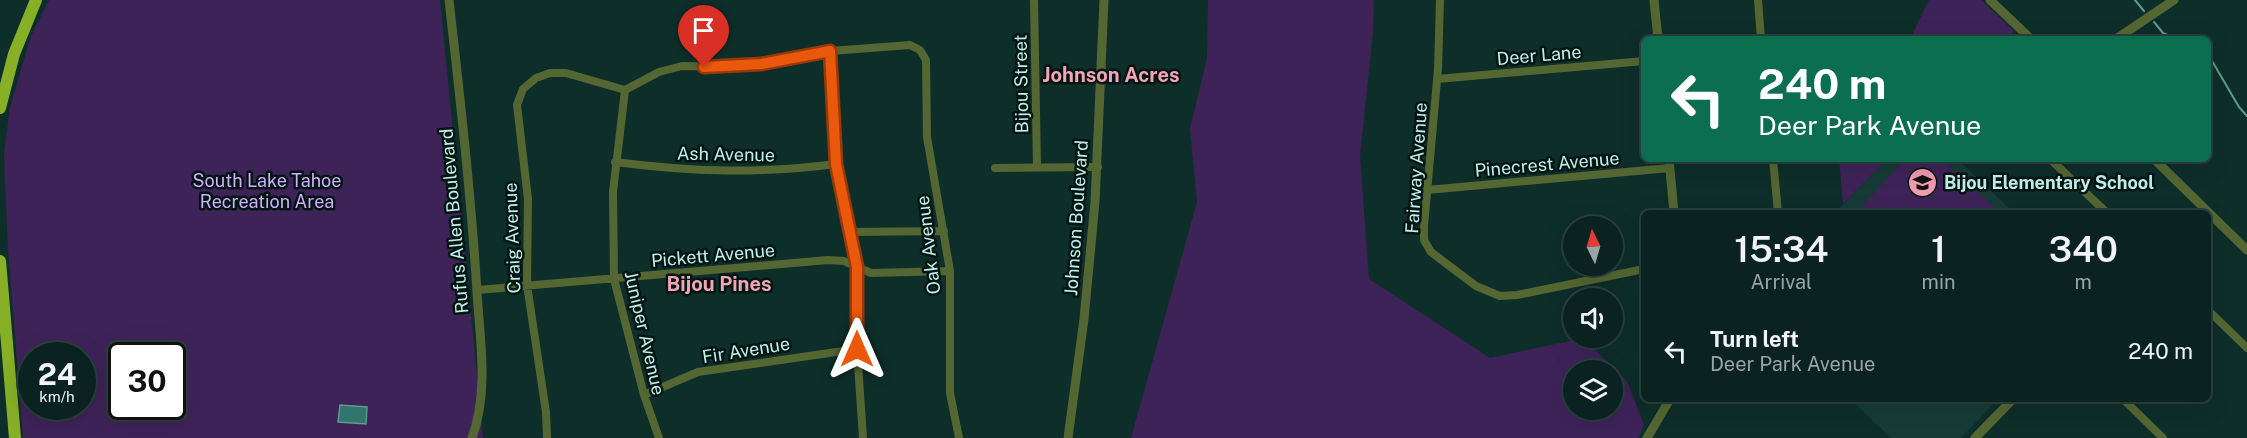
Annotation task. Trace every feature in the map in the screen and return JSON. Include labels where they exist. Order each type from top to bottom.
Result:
[{"type":"highway","points":[[0,108],[14,54],[36,0]]},
{"type":"highway","points":[[0,261],[6,402],[15,438]]},
{"type":"street","name":"Rufus Allen Boulevard","points":[[449,0],[473,219],[477,290],[482,388],[472,438]]},
{"type":"street","name":"Bijou Street","points":[[1034,0],[1037,167]]},
{"type":"street","name":"Johnson Boulevard","points":[[1068,438],[1084,320],[1098,167],[1104,0]]},
{"type":"street","name":"Fairway Avenue","points":[[1440,0],[1440,45],[1424,226],[1426,246],[1467,280],[1490,293],[1508,296],[1641,270]]},
{"type":"street","points":[[1654,0],[1658,36]]},
{"type":"street","points":[[1758,0],[1761,36]]},
{"type":"street","points":[[1990,0],[2028,36]]},
{"type":"street","points":[[2120,36],[2174,0]]},
{"type":"street","name":"Oak Avenue","points":[[830,51],[910,45],[920,50],[926,60],[927,137],[950,271],[950,393],[959,438]]},
{"type":"street","points":[[625,90],[659,72],[682,66],[727,67],[761,64],[830,51],[836,164],[857,267],[857,349],[863,438]]},
{"type":"street","name":"Deer Lane","points":[[1437,79],[1641,61]]},
{"type":"street","name":"Craig Avenue","points":[[547,438],[546,412],[527,285],[528,199],[517,105],[523,89],[536,78],[550,73],[566,73],[625,90]]},
{"type":"street","name":"Juniper Avenue","points":[[625,90],[613,192],[614,279],[644,395],[659,438]]},
{"type":"street","name":"Ash Avenue","points":[[615,162],[720,172],[762,172],[836,164]]},
{"type":"street","points":[[1773,162],[1778,210]]},
{"type":"street","points":[[2053,162],[2104,210]]},
{"type":"street","points":[[2157,162],[2199,209]]},
{"type":"street","points":[[1669,164],[1674,210]]},
{"type":"street","name":"Pinecrest Avenue","points":[[1427,190],[1669,164]]},
{"type":"street","points":[[995,168],[1098,167]]},
{"type":"street","points":[[2211,219],[2247,250]]},
{"type":"street","points":[[851,232],[944,231]]},
{"type":"street","name":"Pickett Avenue","points":[[477,290],[828,260],[844,261],[871,273],[950,271]]},
{"type":"street","points":[[2211,313],[2247,348]]},
{"type":"street","name":"Fir Avenue","points":[[644,395],[698,372],[857,349]]},
{"type":"street","points":[[1647,438],[1668,402]]},
{"type":"street","points":[[1978,437],[2010,402]]},
{"type":"street","points":[[2126,402],[2163,438]]},
{"type":"shaded area","name":"Bijou Elementary School","points":[[1884,162],[1960,162],[2011,210],[1838,210]]},
{"type":"shaded area","points":[[1853,402],[1995,402],[1961,438],[1891,438]]},
{"type":"green space","name":"South Lake Tahoe Recreation Area","points":[[49,0],[440,0],[483,438],[23,438],[22,420],[96,420],[96,342],[18,342],[18,375],[8,248],[4,155],[10,107],[31,36]]},
{"type":"green space","points":[[1208,0],[1374,0],[1373,32],[1360,156],[1369,279],[1490,358],[1563,342],[1563,348],[1593,348],[1606,360],[1563,360],[1563,420],[1623,420],[1623,377],[1627,381],[1644,425],[1638,438],[1131,438],[1197,202],[1190,129],[1207,58]]},
{"type":"green space","points":[[1929,0],[1981,0],[2014,31],[2009,36],[1911,36]]},
{"type":"green space","points":[[1839,162],[1884,162],[1843,204]]},
{"type":"green space","name":"Bijou Elementary School","points":[[1902,162],[1944,162],[1998,210],[1859,210]]},
{"type":"water","points":[[340,405],[367,407],[366,424],[338,422]]},
{"type":"waterway","points":[[2135,0],[2144,11]]},
{"type":"waterway","points":[[2154,22],[2163,33],[2170,36]]},
{"type":"waterway","points":[[2211,59],[2239,107],[2247,116]]},
{"type":"place","name":"Bijou Elementary School","points":[[1923,182]]},
{"type":"district","name":"Johnson Acres","points":[[1111,75]]},
{"type":"district","name":"Bijou Pines","points":[[719,284]]},
{"type":"route","points":[[704,67],[761,64],[830,51],[836,164],[857,267],[857,349]]}]
